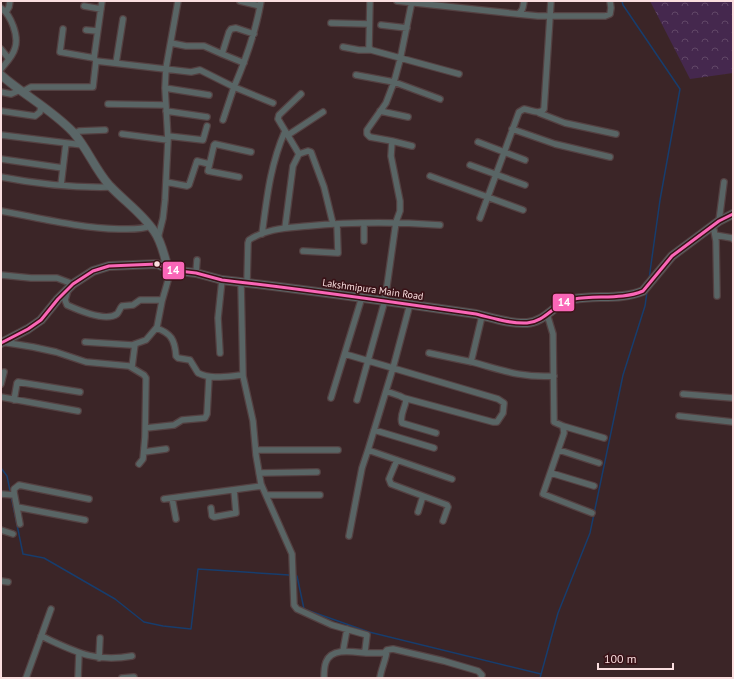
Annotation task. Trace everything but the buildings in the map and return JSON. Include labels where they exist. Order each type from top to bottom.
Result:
[{"type":"main road","points":[[1,75],[54,116],[74,134],[83,145],[94,165],[112,187],[150,226],[158,238],[170,269]]},
{"type":"main road","name":"Lakshmipura Main Road","points":[[2,342],[28,329],[41,320],[71,286],[94,271],[109,266],[157,264],[170,269],[196,273],[222,280],[385,300],[511,322],[528,323],[536,321],[564,301],[637,294],[643,291],[672,256],[716,223],[733,214]]},
{"type":"street","points":[[6,12],[10,1]]},
{"type":"street","points":[[1,92],[11,94],[31,87],[93,87],[97,32],[102,1]]},
{"type":"street","points":[[158,238],[163,218],[166,182],[168,138],[165,88],[166,68],[178,1]]},
{"type":"street","points":[[223,120],[254,34],[261,3],[240,1]]},
{"type":"street","points":[[370,1],[369,47],[371,50]]},
{"type":"street","points":[[397,1],[550,16],[605,16],[610,14],[610,1]]},
{"type":"street","points":[[518,14],[521,12],[524,1]]},
{"type":"street","points":[[538,113],[542,112],[544,109],[551,1]]},
{"type":"street","points":[[412,2],[401,58],[394,82],[386,103],[367,130],[367,134],[370,136],[412,146]]},
{"type":"street","points":[[84,6],[100,9]]},
{"type":"street","points":[[1,8],[6,12],[12,22],[16,39],[16,48],[1,70]]},
{"type":"street","points":[[116,63],[123,19]]},
{"type":"street","points":[[331,23],[369,24]]},
{"type":"street","points":[[381,25],[407,28]]},
{"type":"street","points":[[222,54],[231,29],[236,28],[254,34]]},
{"type":"street","points":[[63,29],[60,52],[116,63],[193,72],[200,70],[234,87],[273,103]]},
{"type":"street","points":[[86,30],[97,32]]},
{"type":"street","points":[[171,43],[186,46],[204,46],[244,64]]},
{"type":"street","points":[[343,47],[368,51],[371,50],[459,74]]},
{"type":"street","points":[[1,49],[9,59]]},
{"type":"street","points":[[356,74],[394,82],[440,99]]},
{"type":"street","points":[[165,88],[209,95]]},
{"type":"street","points":[[299,154],[278,119],[279,115],[301,94]]},
{"type":"street","points":[[108,104],[166,108],[207,117]]},
{"type":"street","points":[[1,111],[35,116],[40,112],[41,106]]},
{"type":"street","points":[[480,218],[517,115],[522,109],[565,123],[616,134]]},
{"type":"street","points":[[262,234],[270,175],[278,150],[287,133],[323,112]]},
{"type":"street","points":[[380,112],[408,117]]},
{"type":"street","points":[[122,134],[203,140],[207,126]]},
{"type":"street","points":[[512,129],[555,144],[610,157]]},
{"type":"street","points":[[74,134],[79,131],[105,130]]},
{"type":"street","points":[[1,135],[83,145]]},
{"type":"street","points":[[357,400],[385,300],[396,222],[400,212],[400,201],[391,156],[392,141]]},
{"type":"street","points":[[478,142],[525,160]]},
{"type":"street","points":[[61,185],[66,143]]},
{"type":"street","points":[[238,177],[209,171],[209,164],[214,145],[251,152]]},
{"type":"street","points":[[285,228],[293,166],[299,154],[308,151],[311,152],[324,187],[335,224],[338,253],[303,251]]},
{"type":"street","points":[[1,159],[63,168]]},
{"type":"street","points":[[166,182],[187,186],[189,185],[197,162],[209,164]]},
{"type":"street","points":[[470,165],[526,185]]},
{"type":"street","points":[[430,176],[523,210]]},
{"type":"street","points":[[1,177],[93,188],[112,187]]},
{"type":"street","points":[[717,296],[715,235],[724,182]]},
{"type":"street","points":[[1,211],[101,229],[146,228],[150,226]]},
{"type":"street","points":[[366,653],[366,635],[332,625],[297,609],[294,604],[292,554],[262,486],[253,421],[243,375],[244,282],[248,243],[252,238],[269,230],[285,228],[335,224],[396,222],[440,225]]},
{"type":"street","points":[[364,223],[364,241]]},
{"type":"street","points":[[715,235],[733,239]]},
{"type":"street","points":[[196,273],[197,260]]},
{"type":"street","points":[[85,342],[135,344],[146,340],[156,328],[159,320],[162,300],[170,269]]},
{"type":"street","points":[[1,275],[31,278],[57,278],[71,286],[65,300],[67,305],[99,316],[114,315],[122,306],[133,305],[140,300],[162,300]]},
{"type":"street","points":[[220,353],[218,318],[222,280]]},
{"type":"street","points":[[331,398],[362,297]]},
{"type":"street","points":[[349,536],[362,468],[393,368],[410,304]]},
{"type":"street","points":[[547,314],[553,334],[554,422],[604,438]]},
{"type":"street","points":[[471,362],[482,316]]},
{"type":"street","points":[[156,328],[165,331],[170,336],[176,351],[176,356],[178,358],[190,360],[198,373],[209,377],[243,375]]},
{"type":"street","points":[[2,342],[56,352],[86,362],[129,366],[146,378],[146,428],[143,459],[139,464]]},
{"type":"street","points":[[132,367],[135,344]]},
{"type":"street","points":[[429,353],[471,362],[509,373],[537,377],[554,376]]},
{"type":"street","points":[[345,354],[498,399],[504,403],[503,413],[497,422],[493,422],[404,398],[386,391]]},
{"type":"street","points":[[1,384],[4,372]]},
{"type":"street","points":[[146,428],[174,425],[182,420],[205,418],[208,406],[209,377]]},
{"type":"street","points":[[14,400],[18,382],[80,392]]},
{"type":"street","points":[[682,394],[733,398]]},
{"type":"street","points":[[1,397],[78,412]]},
{"type":"street","points":[[404,398],[406,399],[406,404],[401,417],[402,423],[436,433]]},
{"type":"street","points":[[679,416],[733,422]]},
{"type":"street","points":[[563,426],[564,433],[543,494],[592,512]]},
{"type":"street","points":[[374,430],[434,448]]},
{"type":"street","points":[[144,452],[166,450]]},
{"type":"street","points":[[256,450],[338,450]]},
{"type":"street","points":[[368,450],[452,479]]},
{"type":"street","points":[[559,450],[599,463]]},
{"type":"street","points":[[397,460],[389,478],[391,484],[448,506],[444,521]]},
{"type":"street","points":[[259,473],[318,472]]},
{"type":"street","points":[[551,473],[594,486]]},
{"type":"street","points":[[20,524],[17,507],[12,495],[14,489],[19,485],[89,499]]},
{"type":"street","points":[[164,499],[262,486]]},
{"type":"street","points":[[211,508],[212,516],[214,518],[236,513],[234,490]]},
{"type":"street","points":[[1,494],[12,495]]},
{"type":"street","points":[[266,495],[320,495]]},
{"type":"street","points":[[418,512],[423,496]]},
{"type":"street","points":[[172,498],[176,519]]},
{"type":"street","points":[[17,507],[85,520]]},
{"type":"street","points":[[1,530],[12,534]]},
{"type":"street","points":[[1,581],[8,582]]},
{"type":"street","points":[[26,678],[51,609]]},
{"type":"street","points":[[343,651],[347,629]]},
{"type":"street","points":[[41,636],[79,653],[92,657],[132,656]]},
{"type":"street","points":[[99,658],[100,638]]},
{"type":"street","points":[[324,678],[325,665],[332,655],[343,651],[384,653],[387,650],[393,649],[478,671],[482,675],[481,678]]},
{"type":"street","points":[[380,678],[380,672],[385,663],[387,650]]},
{"type":"street","points":[[78,678],[79,653]]},
{"type":"street","points":[[122,678],[134,677]]},
{"type":"green space","points":[[650,1],[733,1],[733,73],[690,79]]},
{"type":"waterway","points":[[622,1],[623,5],[680,89],[660,200],[649,279]]},
{"type":"waterway","points":[[540,678],[558,613],[590,533],[623,375],[645,306],[647,292]]},
{"type":"waterway","points":[[1,468],[7,476],[23,554],[44,558],[115,599],[144,622],[191,629],[198,569],[289,575]]},
{"type":"waterway","points":[[297,576],[304,609],[369,632],[541,674]]},
{"type":"transit line","name":"14","points":[[1,343],[28,329],[41,320],[58,299],[73,284],[93,271],[109,266],[157,264],[171,270],[196,273],[222,280],[476,314],[508,322],[534,322],[562,303],[574,299],[618,296],[635,294],[643,291],[672,256],[719,221],[733,214]]}]
